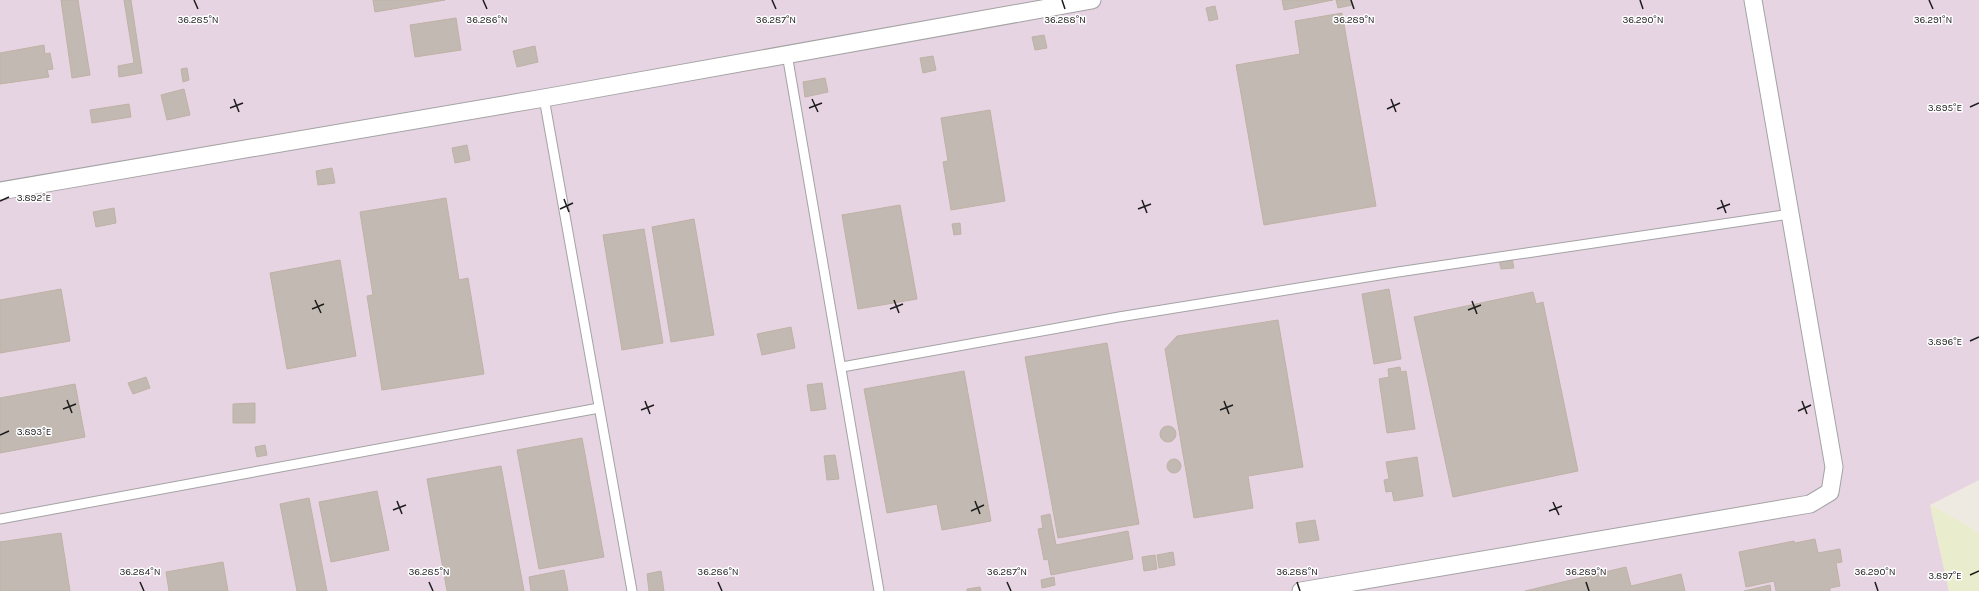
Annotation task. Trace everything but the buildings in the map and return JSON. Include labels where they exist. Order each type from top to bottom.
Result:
[{"type":"street","points":[[0,192],[544,98],[1072,2],[1092,0]]},
{"type":"street","points":[[1302,591],[1810,504],[1830,492],[1834,467],[1753,0]]},
{"type":"lane","points":[[788,54],[880,591]]},
{"type":"lane","points":[[544,98],[632,591]]},
{"type":"lane","points":[[842,367],[1111,318],[1344,281],[1790,214]]},
{"type":"lane","points":[[0,519],[599,408]]},
{"type":"shaded area","points":[[0,0],[1979,0],[1979,480],[1930,505],[1949,591],[0,591]]},
{"type":"green space","points":[[1930,505],[1967,525],[1979,534],[1979,591],[1949,591]]}]
